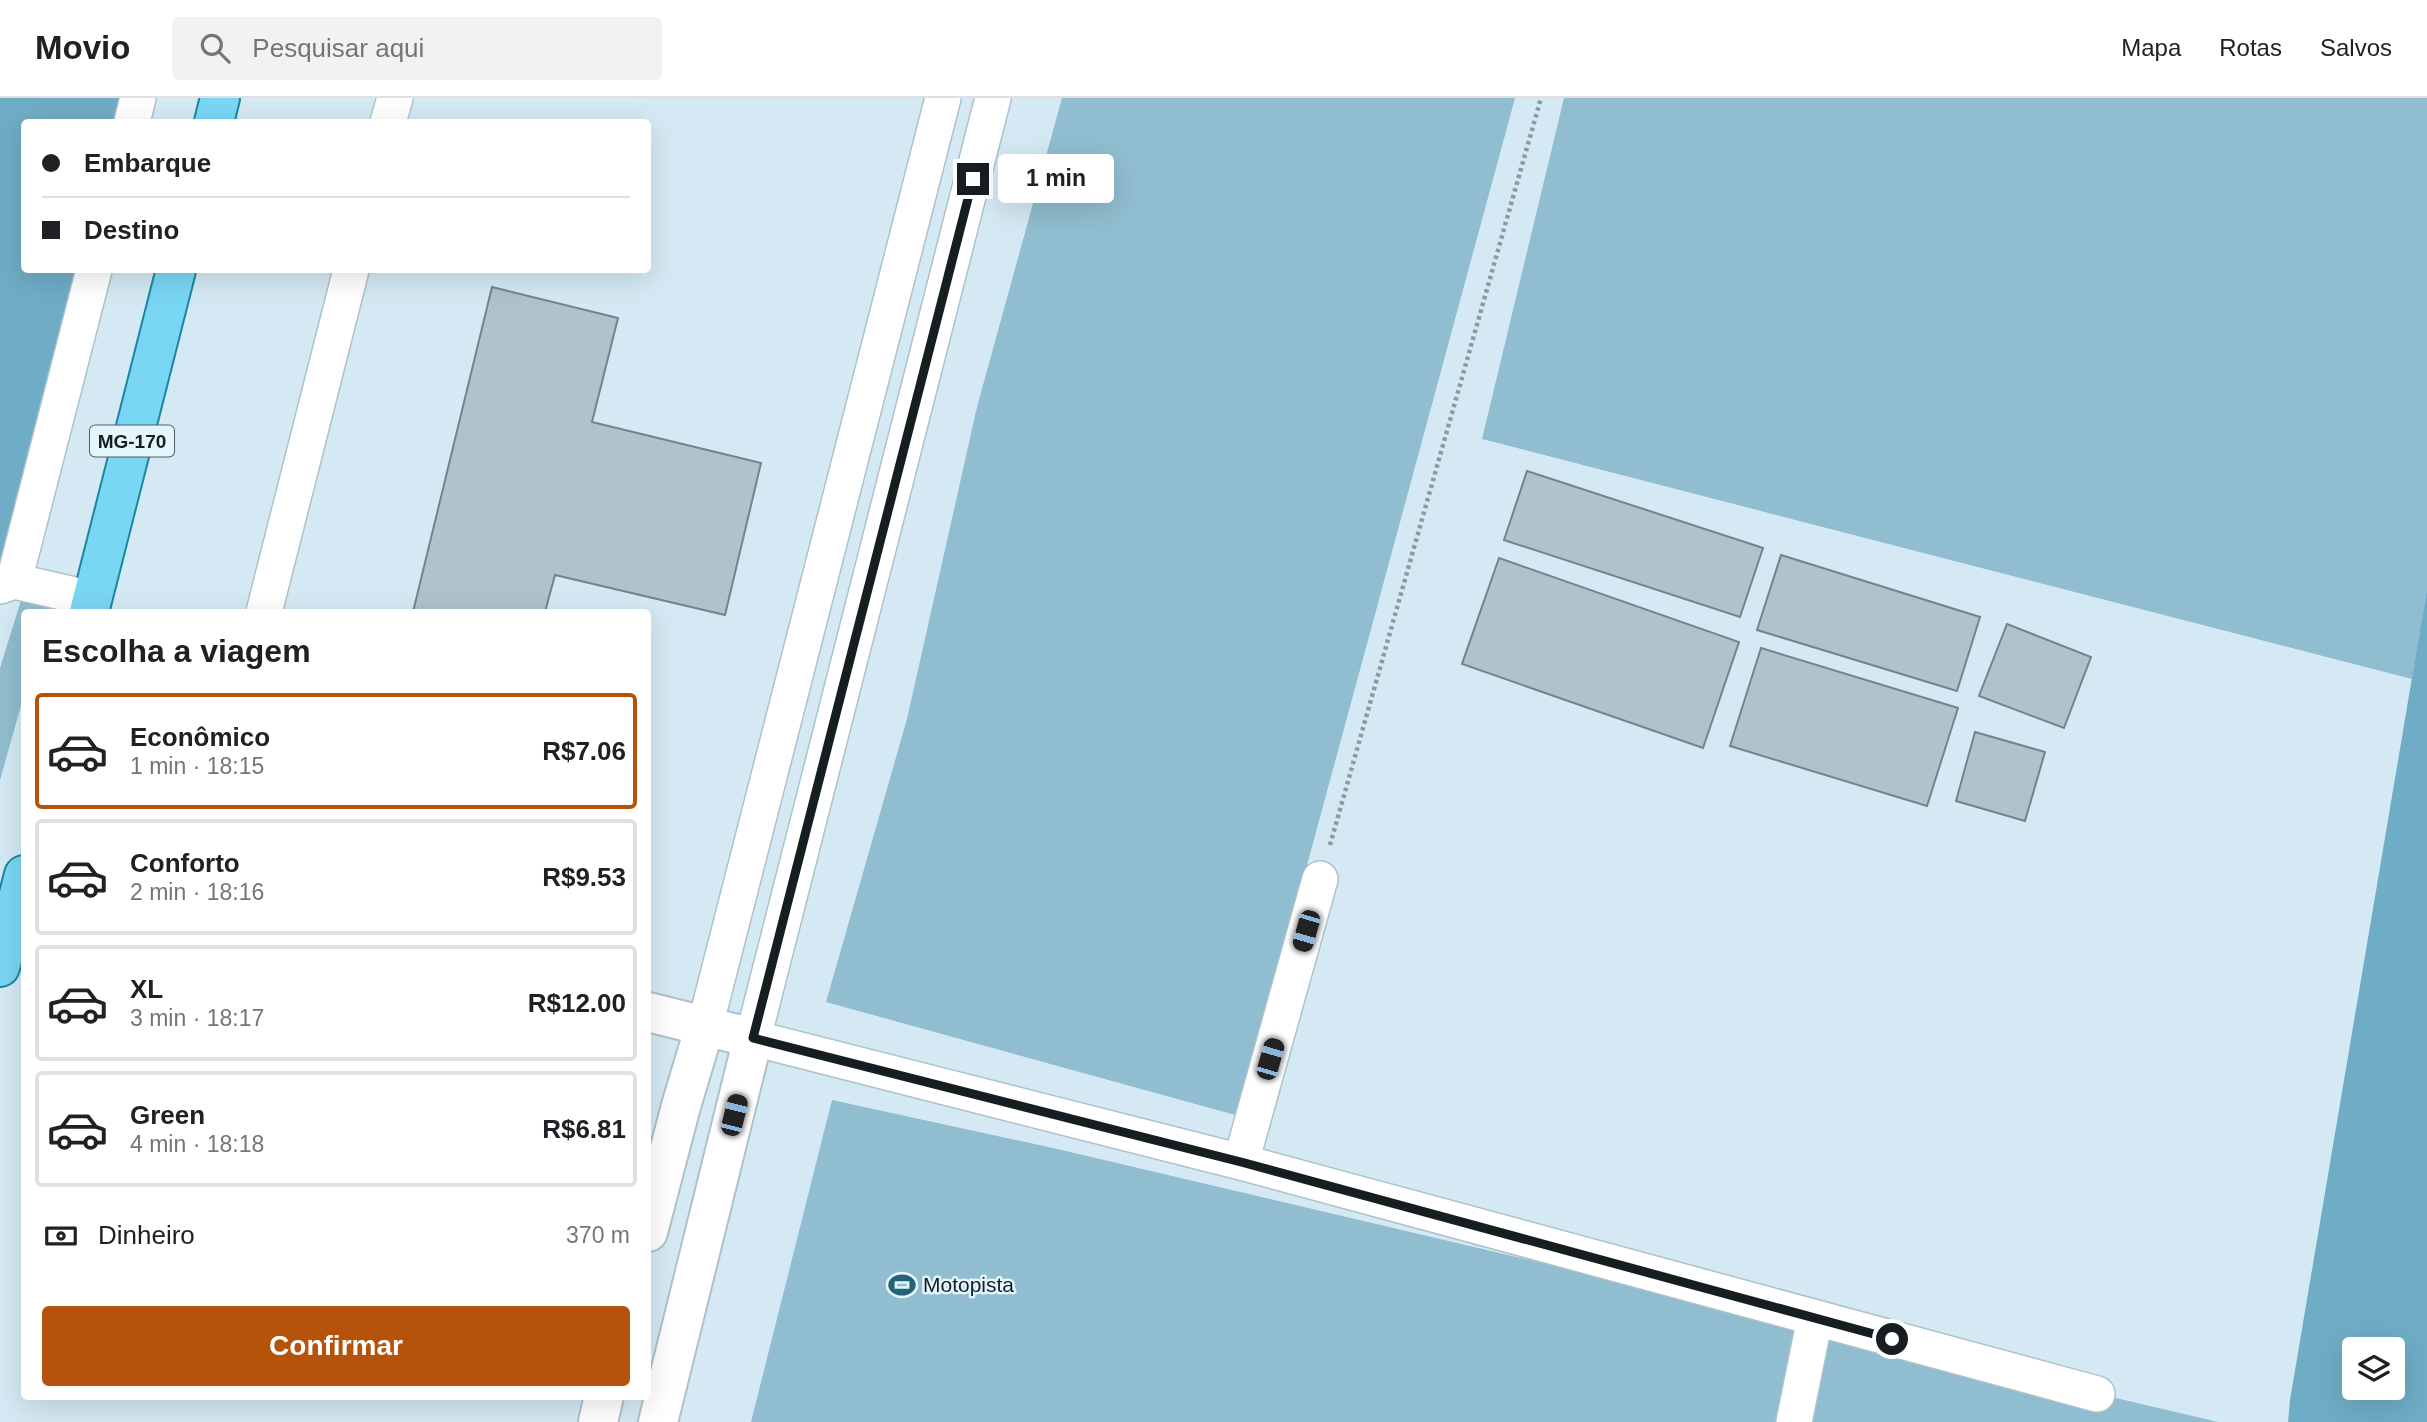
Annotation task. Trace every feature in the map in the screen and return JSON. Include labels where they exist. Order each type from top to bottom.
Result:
[{"type":"main road","points":[[215,119],[220,98]]},
{"type":"main road","name":"MG-170","points":[[90,606],[175,273]]},
{"type":"main road","points":[[0,967],[21,886]]},
{"type":"street","points":[[133,119],[138,98]]},
{"type":"street","points":[[389,119],[394,98]]},
{"type":"street","points":[[651,1221],[705,1026],[943,98]]},
{"type":"street","points":[[658,1422],[993,98]]},
{"type":"street","points":[[90,606],[7,584],[93,273]]},
{"type":"street","points":[[265,609],[350,273]]},
{"type":"street","points":[[1241,1162],[1320,880]]},
{"type":"street","points":[[651,1013],[1241,1162],[2097,1395]]},
{"type":"street","points":[[1794,1422],[1815,1318]]},
{"type":"street","points":[[598,1422],[603,1400]]},
{"type":"path","points":[[1320,880],[1541,98]]},
{"type":"shaded area","points":[[0,98],[119,98],[114,119],[21,119],[21,273],[75,273],[0,576]]},
{"type":"shaded area","points":[[1062,98],[1515,98],[1239,1116],[826,1002],[907,719],[977,407]]},
{"type":"shaded area","points":[[1564,98],[2427,98],[2427,589],[2412,679],[1482,439]]},
{"type":"shaded area","points":[[2427,589],[2427,1422],[2288,1422],[2290,1400]]},
{"type":"shaded area","points":[[23,594],[52,599],[49,609],[21,609],[21,706],[0,780],[0,668]]},
{"type":"shaded area","points":[[832,1100],[1053,1148],[2218,1422],[751,1422]]},
{"type":"building","points":[[492,287],[618,318],[592,422],[761,463],[725,615],[555,575],[546,609],[414,609]]},
{"type":"building","points":[[1527,471],[1763,548],[1740,617],[1504,540]]},
{"type":"building","points":[[1781,555],[1980,617],[1957,691],[1757,630]]},
{"type":"building","points":[[1499,558],[1739,642],[1703,748],[1462,664]]},
{"type":"building","points":[[2007,624],[2091,657],[2064,728],[1979,696]]},
{"type":"building","points":[[1761,648],[1958,708],[1927,806],[1730,746]]},
{"type":"building","points":[[1975,732],[2045,752],[2025,821],[1956,801]]},
{"type":"place","name":"Motopista","points":[[902,1285]]},
{"type":"route","points":[[973,179],[753,1038],[1241,1162],[1892,1339]]}]
